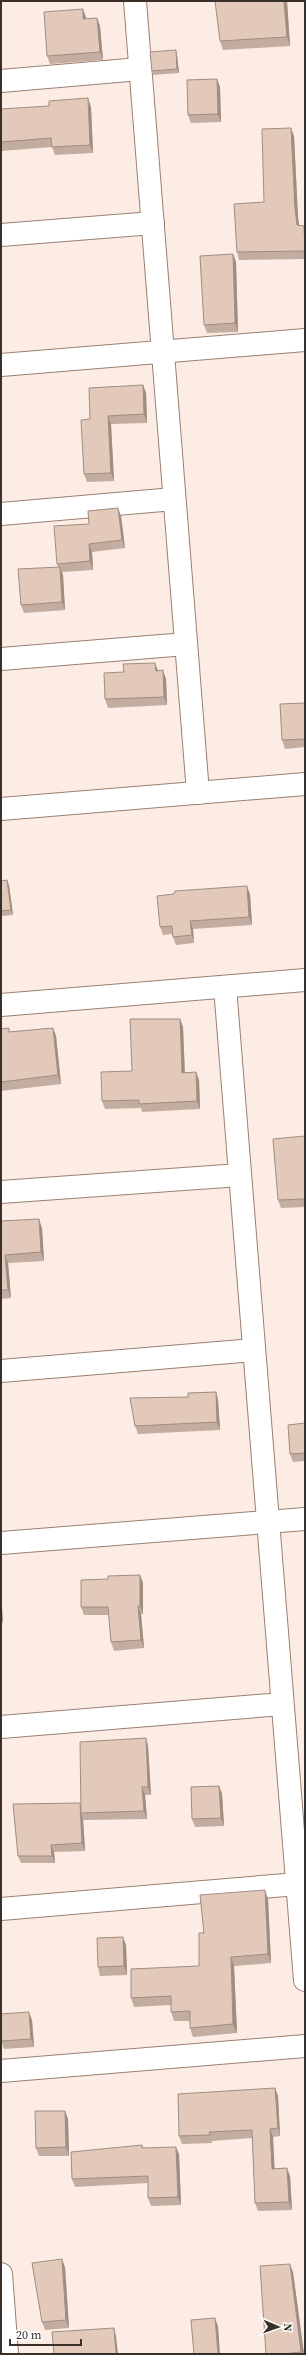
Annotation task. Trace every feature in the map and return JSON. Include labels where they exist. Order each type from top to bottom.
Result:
[{"type":"street","points":[[135,1],[198,793]]},
{"type":"street","points":[[1,81],[140,69]]},
{"type":"street","points":[[1,236],[153,223]]},
{"type":"street","points":[[1,365],[305,340]]},
{"type":"street","points":[[1,514],[174,499]]},
{"type":"street","points":[[1,659],[186,644]]},
{"type":"street","points":[[1,809],[305,784]]},
{"type":"street","points":[[1,1005],[305,980]]},
{"type":"street","points":[[225,987],[305,1980]]},
{"type":"street","points":[[1,1192],[240,1175]]},
{"type":"street","points":[[1,1371],[254,1350]]},
{"type":"street","points":[[1,1543],[305,1519]]},
{"type":"street","points":[[1,1727],[282,1704]]},
{"type":"street","points":[[1,1908],[297,1884]]},
{"type":"street","points":[[1,2071],[305,2046]]},
{"type":"street","points":[[1,2274],[7,2354]]},
{"type":"building","points":[[215,1],[284,1],[287,37],[220,41]]},
{"type":"building","points":[[83,9],[83,19],[97,18],[100,52],[47,56],[44,12]]},
{"type":"building","points":[[176,50],[177,69],[152,71],[150,52]]},
{"type":"building","points":[[217,79],[218,114],[188,115],[187,80]]},
{"type":"building","points":[[88,98],[90,145],[52,147],[51,138],[1,142],[1,109],[49,106],[49,101]]},
{"type":"building","points":[[291,128],[295,209],[297,225],[304,226],[305,251],[237,252],[234,204],[264,202],[262,129]]},
{"type":"building","points":[[233,254],[235,323],[204,325],[200,256]]},
{"type":"building","points":[[143,385],[144,414],[108,416],[111,473],[84,474],[81,420],[90,419],[89,388]]},
{"type":"building","points":[[118,508],[122,540],[89,544],[90,561],[57,564],[54,526],[89,524],[88,511]]},
{"type":"building","points":[[60,567],[62,602],[21,605],[18,569]]},
{"type":"building","points":[[155,663],[156,671],[163,670],[164,697],[105,699],[104,673],[124,672],[123,664]]},
{"type":"building","points":[[305,703],[305,739],[282,740],[280,704]]},
{"type":"building","points":[[7,880],[11,910],[1,911],[1,881]]},
{"type":"building","points":[[247,886],[249,917],[190,921],[192,935],[173,937],[172,926],[160,927],[157,896],[174,894],[175,891]]},
{"type":"building","points":[[130,1019],[180,1019],[182,1073],[196,1072],[197,1101],[139,1104],[139,1100],[102,1101],[101,1072],[132,1071]]},
{"type":"building","points":[[9,1028],[9,1032],[53,1028],[58,1075],[1,1082],[1,1029]]},
{"type":"building","points":[[305,1136],[305,1199],[278,1200],[273,1139]]},
{"type":"building","points":[[39,1219],[41,1252],[5,1255],[8,1290],[1,1290],[1,1221]]},
{"type":"building","points":[[216,1392],[217,1422],[135,1426],[130,1398],[188,1397],[188,1393]]},
{"type":"building","points":[[305,1423],[305,1453],[290,1454],[288,1425]]},
{"type":"building","points":[[140,1575],[140,1606],[138,1606],[141,1640],[111,1642],[108,1607],[81,1607],[81,1580],[108,1579],[108,1576]]},
{"type":"building","points":[[146,1738],[148,1787],[142,1787],[144,1811],[81,1813],[80,1742]]},
{"type":"building","points":[[219,1786],[221,1818],[192,1819],[191,1787]]},
{"type":"building","points":[[80,1803],[82,1843],[51,1845],[52,1856],[18,1856],[13,1804]]},
{"type":"building","points":[[265,1890],[268,1954],[231,1957],[233,2024],[190,2028],[190,2011],[171,2012],[171,1996],[131,1998],[131,1969],[199,1966],[199,1933],[204,1933],[200,1895]]},
{"type":"building","points":[[123,1937],[124,1966],[98,1967],[97,1938]]},
{"type":"building","points":[[29,2012],[31,2039],[1,2041],[1,2014]]},
{"type":"building","points":[[275,2088],[278,2128],[270,2129],[272,2169],[287,2168],[289,2202],[255,2203],[252,2130],[209,2132],[210,2135],[179,2136],[178,2094]]},
{"type":"building","points":[[35,2111],[65,2111],[66,2147],[36,2148]]},
{"type":"building","points":[[142,2145],[142,2148],[176,2147],[178,2197],[148,2198],[148,2176],[72,2179],[71,2152]]},
{"type":"building","points":[[62,2259],[66,2320],[42,2322],[32,2263]]},
{"type":"building","points":[[290,2264],[301,2352],[266,2354],[260,2266]]},
{"type":"building","points":[[215,2318],[218,2354],[194,2354],[191,2320]]},
{"type":"building","points":[[114,2328],[116,2354],[54,2354],[52,2332]]}]
